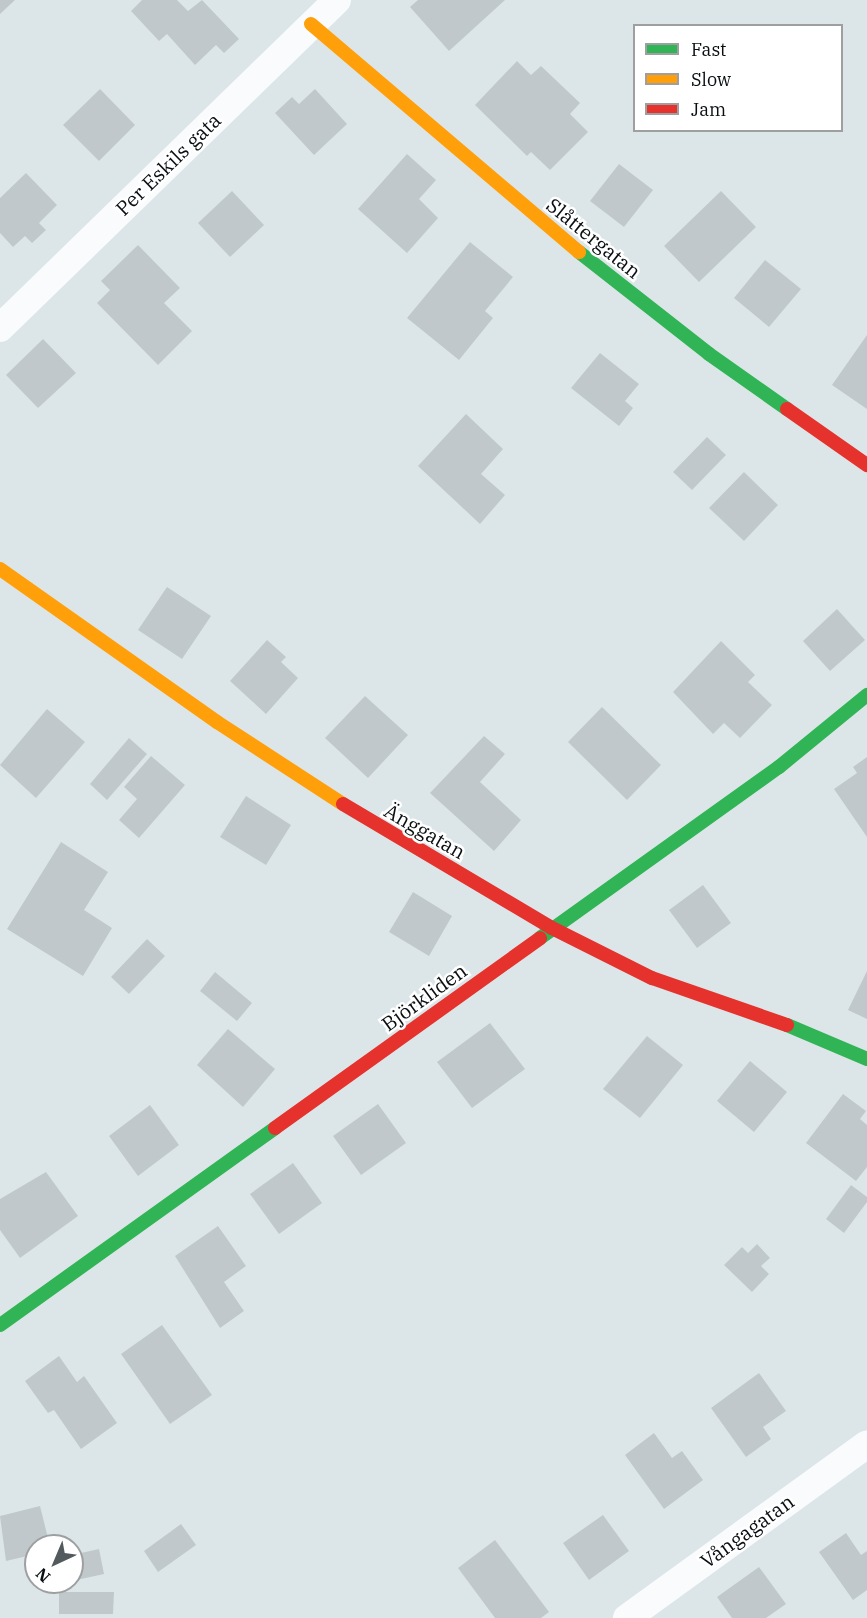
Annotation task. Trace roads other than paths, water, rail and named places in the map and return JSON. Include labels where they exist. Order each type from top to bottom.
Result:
[{"type":"street","name":"Per Eskils gata","points":[[0,328],[337,0]]},
{"type":"street","name":"Slåttergatan","points":[[311,24],[560,237],[709,354],[867,465]]},
{"type":"street","name":"Änggatan","points":[[0,569],[217,722],[363,817],[552,928],[652,978],[798,1029],[867,1059]]},
{"type":"street","name":"Björkliden","points":[[5,1315],[779,767],[867,695]]},
{"type":"street","name":"Vångagatan","points":[[627,1618],[867,1444]]}]
